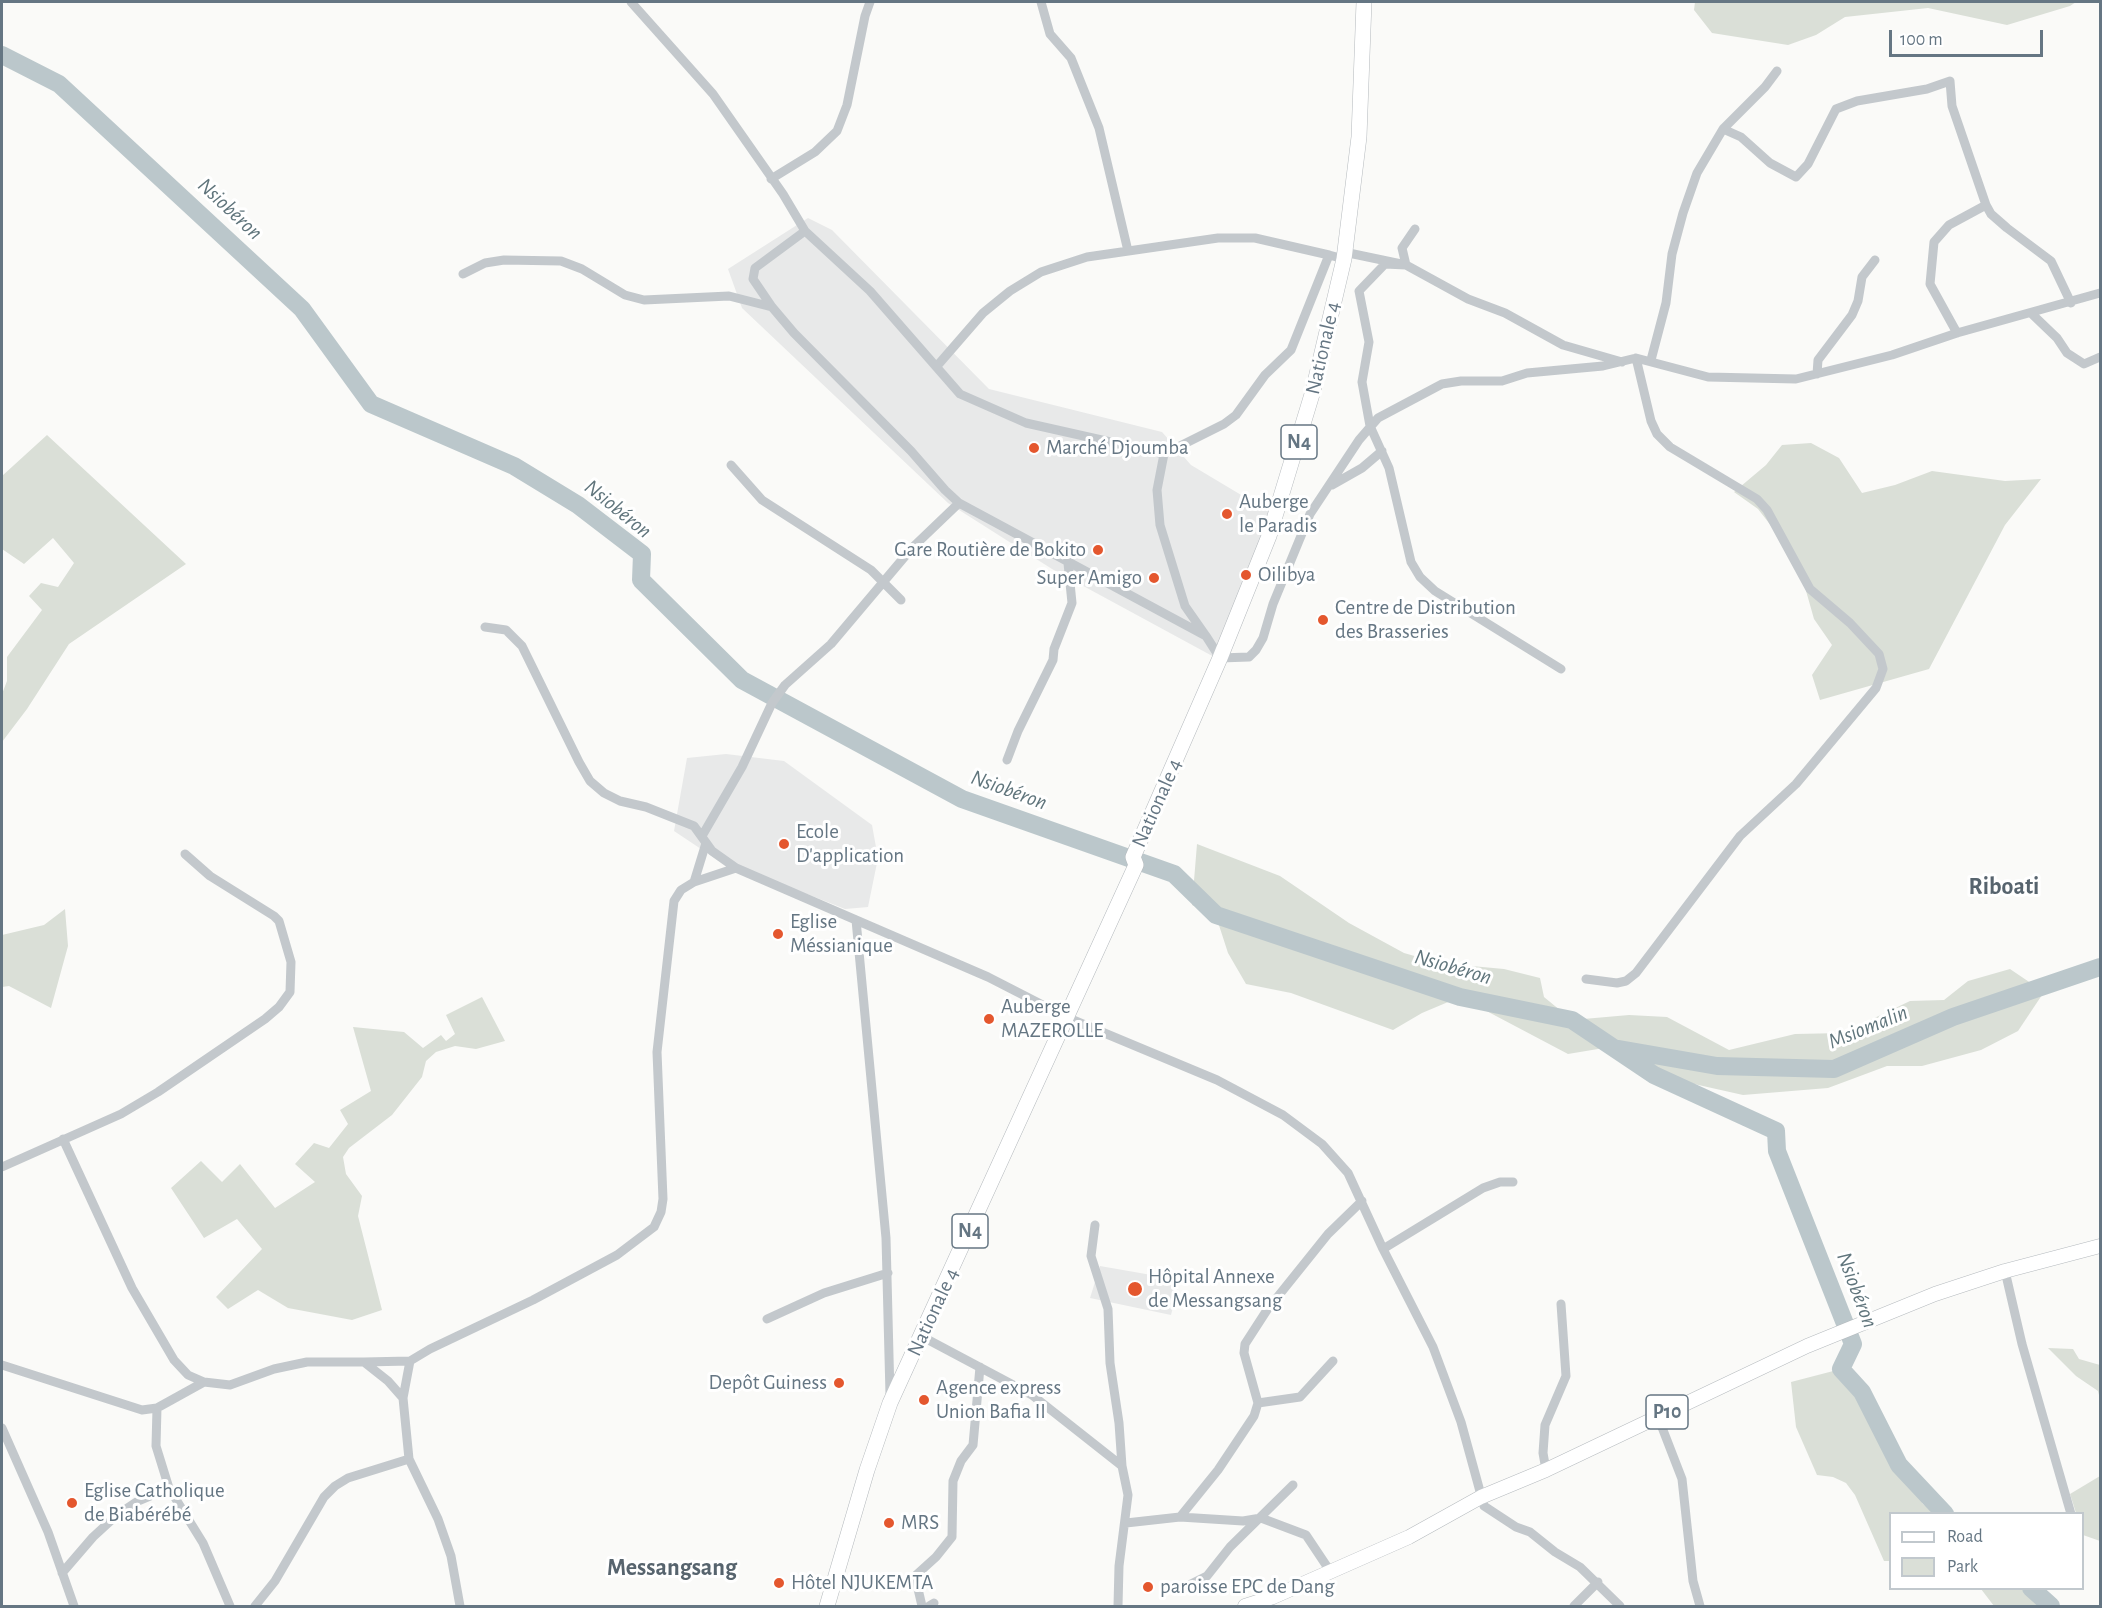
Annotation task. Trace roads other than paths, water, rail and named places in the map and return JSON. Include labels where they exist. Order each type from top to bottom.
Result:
[{"type":"highway","name":"Nationale 4","points":[[827,1606],[867,1470],[890,1403],[1135,861],[1269,536],[1313,391],[1339,255],[1359,137],[1364,2]]},
{"type":"main road","name":"P10","points":[[1245,1606],[1409,1536],[1481,1497],[1546,1470],[1807,1346],[1935,1294],[2005,1271],[2100,1246]]},
{"type":"street","points":[[631,2],[713,94],[805,231],[870,291],[960,394],[1026,423],[1164,454],[1224,424],[1236,415],[1265,375],[1291,350],[1339,255]]},
{"type":"street","points":[[771,179],[815,152],[837,131],[847,105],[865,16],[870,2]]},
{"type":"street","points":[[1041,2],[1050,34],[1071,58],[1099,129],[1128,251]]},
{"type":"street","points":[[1651,360],[1666,303],[1672,254],[1697,173],[1723,129],[1765,87],[1777,71]]},
{"type":"street","points":[[1723,129],[1741,137],[1770,163],[1796,177],[1808,164],[1836,109],[1857,101],[1927,89],[1950,81],[1952,106],[1986,206],[1991,214],[2007,228],[2051,261],[2071,303]]},
{"type":"street","points":[[1957,333],[1930,284],[1934,242],[1949,225],[1986,206]]},
{"type":"street","points":[[1406,265],[1402,248],[1415,229]]},
{"type":"street","points":[[805,231],[754,268],[753,279],[772,307],[959,503],[1206,636]]},
{"type":"street","points":[[937,366],[983,313],[1041,272],[1087,257],[1218,238],[1255,238],[1339,255],[1406,265],[1468,299],[1505,313],[1563,345],[1624,363]]},
{"type":"street","points":[[463,274],[486,263],[504,260],[561,261],[582,269],[625,295],[644,300],[729,296],[772,307]]},
{"type":"street","points":[[1817,374],[1818,360],[1852,315],[1858,302],[1862,277],[1875,261]]},
{"type":"street","points":[[1406,265],[1385,264],[1359,291],[1369,342],[1362,382],[1370,426],[1382,451],[1412,562],[1420,577],[1435,591],[1561,669]]},
{"type":"street","points":[[1164,454],[1157,490],[1160,525],[1185,606],[1220,658],[1248,657],[1256,650],[1263,638],[1273,604],[1310,514],[1332,485],[1370,426],[1397,407],[1442,384],[1461,381],[1502,381],[1543,370],[1624,363],[1636,358],[1651,360],[1708,377],[1781,380],[1817,374],[1892,355],[1957,333],[2032,314],[2100,293]]},
{"type":"street","points":[[2032,314],[2057,338],[2067,353],[2084,364],[2100,357]]},
{"type":"street","points":[[1586,979],[1617,983],[1626,981],[1636,973],[1740,836],[1796,784],[1876,688],[1883,669],[1879,654],[1850,623],[1810,590],[1767,510],[1757,499],[1671,447],[1657,434],[1651,421],[1636,358]]},
{"type":"street","points":[[1332,485],[1362,468],[1382,451]]},
{"type":"street","points":[[731,465],[762,500],[884,581],[901,600]]},
{"type":"street","points":[[694,882],[704,840],[772,703],[785,685],[831,644],[912,548],[959,503]]},
{"type":"street","points":[[1007,760],[1018,731],[1053,660],[1054,649],[1072,603],[1068,563]]},
{"type":"street","points":[[485,627],[506,630],[522,646],[590,781],[611,798],[676,818],[694,826],[704,840],[736,868],[988,977],[1066,1017],[1217,1080],[1282,1115],[1304,1129],[1332,1153],[1348,1173],[1383,1249],[1433,1347],[1450,1388],[1484,1506],[1516,1527],[1530,1532],[1598,1582],[1620,1606]]},
{"type":"street","points":[[2,1167],[121,1114],[158,1092],[265,1019],[279,1007],[290,992],[291,962],[279,921],[210,876],[185,854]]},
{"type":"street","points":[[63,1139],[132,1288],[174,1360],[188,1375],[204,1382],[230,1385],[274,1369],[307,1362],[410,1361],[617,1255],[654,1227],[661,1212],[663,1199],[657,1062],[674,901],[681,890],[694,882],[736,868]]},
{"type":"street","points":[[856,920],[888,1273],[890,1403]]},
{"type":"street","points":[[1383,1249],[1483,1188],[1500,1182],[1514,1182]]},
{"type":"street","points":[[1179,1517],[1218,1470],[1254,1416],[1258,1403],[1244,1353],[1245,1344],[1267,1310],[1328,1234],[1362,1201]]},
{"type":"street","points":[[1095,1225],[1091,1256],[1107,1309],[1110,1363],[1119,1423],[1122,1466],[1128,1495],[1119,1566],[1118,1606]]},
{"type":"street","points":[[2005,1271],[2022,1344],[2070,1512]]},
{"type":"street","points":[[767,1319],[824,1293],[888,1273]]},
{"type":"street","points":[[1546,1470],[1543,1453],[1545,1425],[1566,1377],[1561,1304]]},
{"type":"street","points":[[921,1336],[1032,1395],[1122,1466]]},
{"type":"street","points":[[410,1361],[403,1398],[409,1459],[438,1519],[451,1556],[460,1606]]},
{"type":"street","points":[[1258,1403],[1300,1397],[1333,1361]]},
{"type":"street","points":[[364,1362],[388,1381],[403,1398]]},
{"type":"street","points":[[2,1365],[142,1410],[157,1408],[204,1382]]},
{"type":"street","points":[[922,1606],[915,1576],[936,1557],[952,1537],[953,1481],[961,1461],[973,1445],[980,1367]]},
{"type":"street","points":[[157,1408],[156,1446],[169,1488],[203,1543],[231,1606]]},
{"type":"street","points":[[1658,1417],[1682,1479],[1693,1581],[1700,1606]]},
{"type":"street","points":[[2,1428],[44,1522],[74,1606]]},
{"type":"street","points":[[255,1606],[275,1581],[324,1497],[335,1486],[348,1478],[409,1459]]},
{"type":"street","points":[[1188,1585],[1207,1576],[1230,1547],[1293,1485]]},
{"type":"street","points":[[62,1573],[93,1537],[117,1515],[138,1502],[169,1488]]},
{"type":"street","points":[[1126,1523],[1179,1517],[1243,1521],[1262,1518],[1306,1535],[1330,1571]]},
{"type":"street","points":[[1574,1606],[1598,1582]]},
{"type":"waterway","name":"Nsiobéron","points":[[2,55],[59,84],[302,309],[371,404],[514,466],[578,505],[642,554],[641,580],[742,680],[962,799],[1174,874],[1216,915],[1460,997],[1572,1020],[1654,1075],[1776,1131],[1777,1151],[1853,1344],[1841,1369],[1862,1392],[1899,1465],[1943,1512]]},
{"type":"waterway","name":"Msiomalin","points":[[1619,1049],[1717,1066],[1834,1069],[1953,1017],[2100,967]]},
{"type":"waterway","name":"Nsiobéron","points":[[2033,1590],[2051,1606]]},
{"type":"place","name":"Marché Djoumba","points":[[1034,448]]},
{"type":"place","name":"Auberge le Paradis","points":[[1227,514]]},
{"type":"place","name":"Gare Routière de Bokito","points":[[1098,550]]},
{"type":"place","name":"Oilibya","points":[[1246,575]]},
{"type":"place","name":"Super Amigo","points":[[1154,578]]},
{"type":"place","name":"Centre de Distribution des Brasseries","points":[[1323,620]]},
{"type":"place","name":"Ecole D'application","points":[[784,844]]},
{"type":"place","name":"Eglise Méssianique","points":[[778,934]]},
{"type":"place","name":"Auberge MAZEROLLE","points":[[989,1019]]},
{"type":"place","name":"Hôpital Annexe de Messangsang","points":[[1135,1289]]},
{"type":"place","name":"Depôt Guiness","points":[[839,1383]]},
{"type":"place","name":"Agence express Union Bafia II","points":[[924,1400]]},
{"type":"place","name":"Eglise Catholique de Biabérébé","points":[[72,1503]]},
{"type":"place","name":"MRS","points":[[889,1523]]},
{"type":"place","name":"Hôtel NJUKEMTA","points":[[779,1583]]},
{"type":"place","name":"paroisse EPC de Dang","points":[[1148,1587]]},
{"type":"district","name":"Riboati","points":[[2004,887]]},
{"type":"district","name":"Messangsang","points":[[672,1568]]}]
